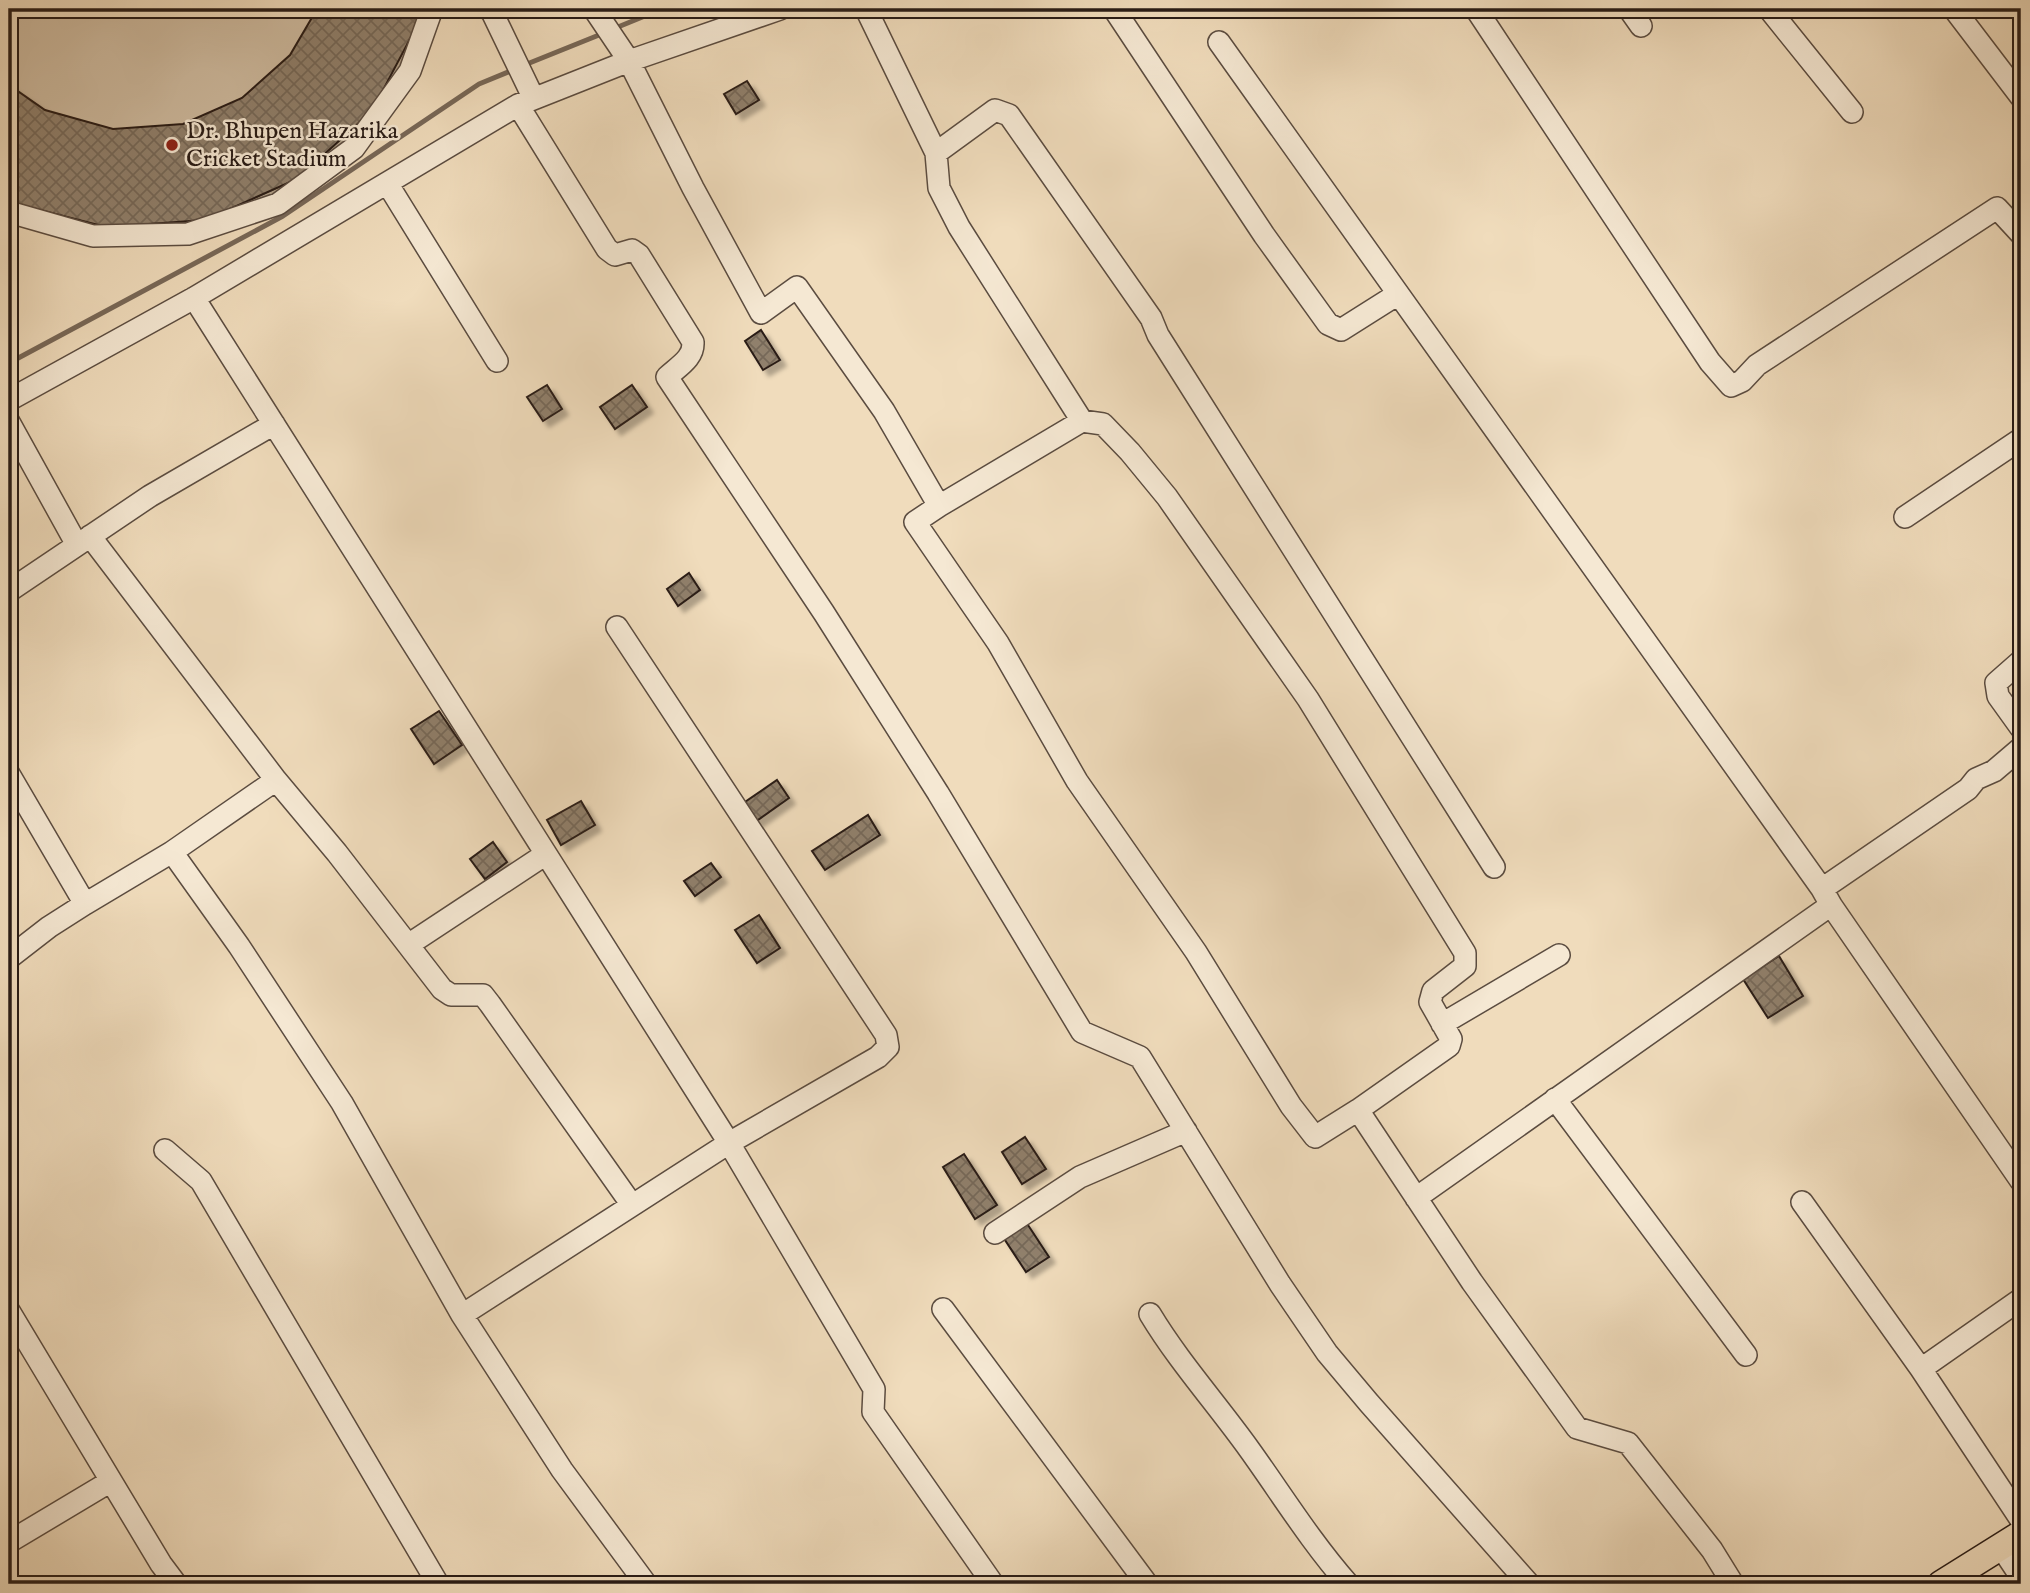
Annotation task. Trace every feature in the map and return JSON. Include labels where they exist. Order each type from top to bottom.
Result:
[{"type":"main road","points":[[1941,1584],[2011,1540]]},
{"type":"street","points":[[9,212],[93,236],[188,234],[278,204],[354,148],[410,71],[432,9]]},
{"type":"street","points":[[594,9],[629,61],[693,188],[761,313],[797,287],[884,411],[939,506]]},
{"type":"street","points":[[9,400],[194,298],[526,101],[629,61],[780,9]]},
{"type":"street","points":[[866,9],[936,153],[939,188],[960,227],[1082,421]]},
{"type":"street","points":[[1114,9],[1264,235],[1328,324],[1341,330],[1398,294]]},
{"type":"street","points":[[1476,9],[1710,362],[1731,386],[1742,381],[1758,365],[1997,208],[2021,234]]},
{"type":"street","points":[[1769,9],[1852,112]]},
{"type":"street","points":[[1954,9],[2021,97]]},
{"type":"street","points":[[489,10],[522,76],[526,101],[607,249],[615,256],[632,250],[639,255],[693,342],[693,351],[688,358],[667,377],[824,613],[939,793],[1082,1032],[1140,1057],[1280,1284],[1327,1353],[1529,1584]]},
{"type":"street","points":[[1219,42],[1826,897],[2021,1181]]},
{"type":"street","points":[[936,153],[995,110],[1009,115],[1152,318],[1158,335],[1494,867]]},
{"type":"street","points":[[387,183],[496,362]]},
{"type":"street","points":[[194,298],[729,1143],[874,1389],[873,1412],[993,1584]]},
{"type":"street","points":[[1082,421],[1103,425],[1130,452],[1167,497],[1308,699],[1465,953],[1465,966],[1433,991],[1430,997],[1430,1002],[1451,1039],[1449,1046],[1315,1137],[1291,1106],[1196,952],[1077,781],[998,643],[915,522],[1082,421]]},
{"type":"street","points":[[9,422],[84,541],[337,853],[442,989],[451,995],[482,995],[490,1004],[632,1205]]},
{"type":"street","points":[[9,591],[150,496],[274,424]]},
{"type":"street","points":[[1905,517],[2021,439]]},
{"type":"street","points":[[462,1315],[729,1143],[878,1057],[888,1047],[886,1035],[617,626]]},
{"type":"street","points":[[2021,661],[1996,683],[1998,696],[2021,728]]},
{"type":"street","points":[[1416,1198],[1555,1099],[1826,897],[1968,789],[1976,779],[1994,771],[2021,748]]},
{"type":"street","points":[[9,774],[85,904]]},
{"type":"street","points":[[9,958],[49,927],[172,852],[276,780]]},
{"type":"street","points":[[172,852],[239,946],[342,1103],[462,1315],[562,1470],[646,1584]]},
{"type":"street","points":[[408,946],[546,854]]},
{"type":"street","points":[[1442,1024],[1559,955]]},
{"type":"street","points":[[1555,1099],[1746,1354]]},
{"type":"street","points":[[1358,1110],[1472,1282],[1577,1429],[1628,1443],[1712,1550],[1733,1584]]},
{"type":"street","points":[[995,1233],[1080,1177],[1186,1131]]},
{"type":"street","points":[[165,1150],[201,1181],[438,1584]]},
{"type":"street","points":[[1802,1202],[1921,1368],[2021,1520]]},
{"type":"street","points":[[1921,1368],[2021,1299]]},
{"type":"street","points":[[943,1309],[1147,1584]]},
{"type":"street","points":[[1150,1314],[1173,1351],[1247,1447],[1325,1558],[1348,1584]]},
{"type":"street","points":[[11,1320],[176,1584]]},
{"type":"street","points":[[9,1542],[111,1481]]},
{"type":"street","points":[[2011,1540],[2021,1577]]},
{"type":"shaded area","name":"Dr. Bhupen Hazarika Cricket Stadium","points":[[9,9],[421,9],[372,111],[297,179],[205,220],[106,227],[9,202]]},
{"type":"building","points":[[317,9],[421,9],[419,22],[372,111],[297,179],[205,220],[106,227],[9,202],[9,85],[45,110],[113,129],[183,124],[242,98],[290,55]]},
{"type":"building","points":[[747,81],[759,100],[736,114],[724,94]]},
{"type":"building","points":[[761,330],[780,360],[763,370],[745,341]]},
{"type":"building","points":[[547,385],[562,409],[543,421],[527,397]]},
{"type":"building","points":[[632,385],[647,407],[615,429],[600,407]]},
{"type":"building","points":[[689,573],[700,590],[678,606],[667,589]]},
{"type":"building","points":[[439,711],[462,745],[434,764],[411,729]]},
{"type":"building","points":[[777,780],[789,798],[755,822],[742,804]]},
{"type":"building","points":[[581,801],[595,825],[561,845],[547,820]]},
{"type":"building","points":[[868,815],[880,835],[825,870],[812,851]]},
{"type":"building","points":[[493,842],[507,862],[485,879],[470,859]]},
{"type":"building","points":[[711,863],[721,877],[695,896],[684,881]]},
{"type":"building","points":[[759,915],[780,948],[757,963],[735,930]]},
{"type":"building","points":[[1779,956],[1803,996],[1768,1018],[1743,979]]},
{"type":"building","points":[[1025,1137],[1046,1169],[1022,1184],[1002,1152]]},
{"type":"building","points":[[964,1154],[997,1205],[975,1219],[943,1167]]},
{"type":"building","points":[[1026,1222],[1049,1257],[1026,1272],[1003,1237]]},
{"type":"waterway","points":[[613,29],[662,9]]},
{"type":"waterway","points":[[522,66],[604,33]]},
{"type":"waterway","points":[[9,363],[283,216],[479,84],[513,70]]},
{"type":"place","name":"Dr. Bhupen Hazarika Cricket Stadium","points":[[172,145]]}]
